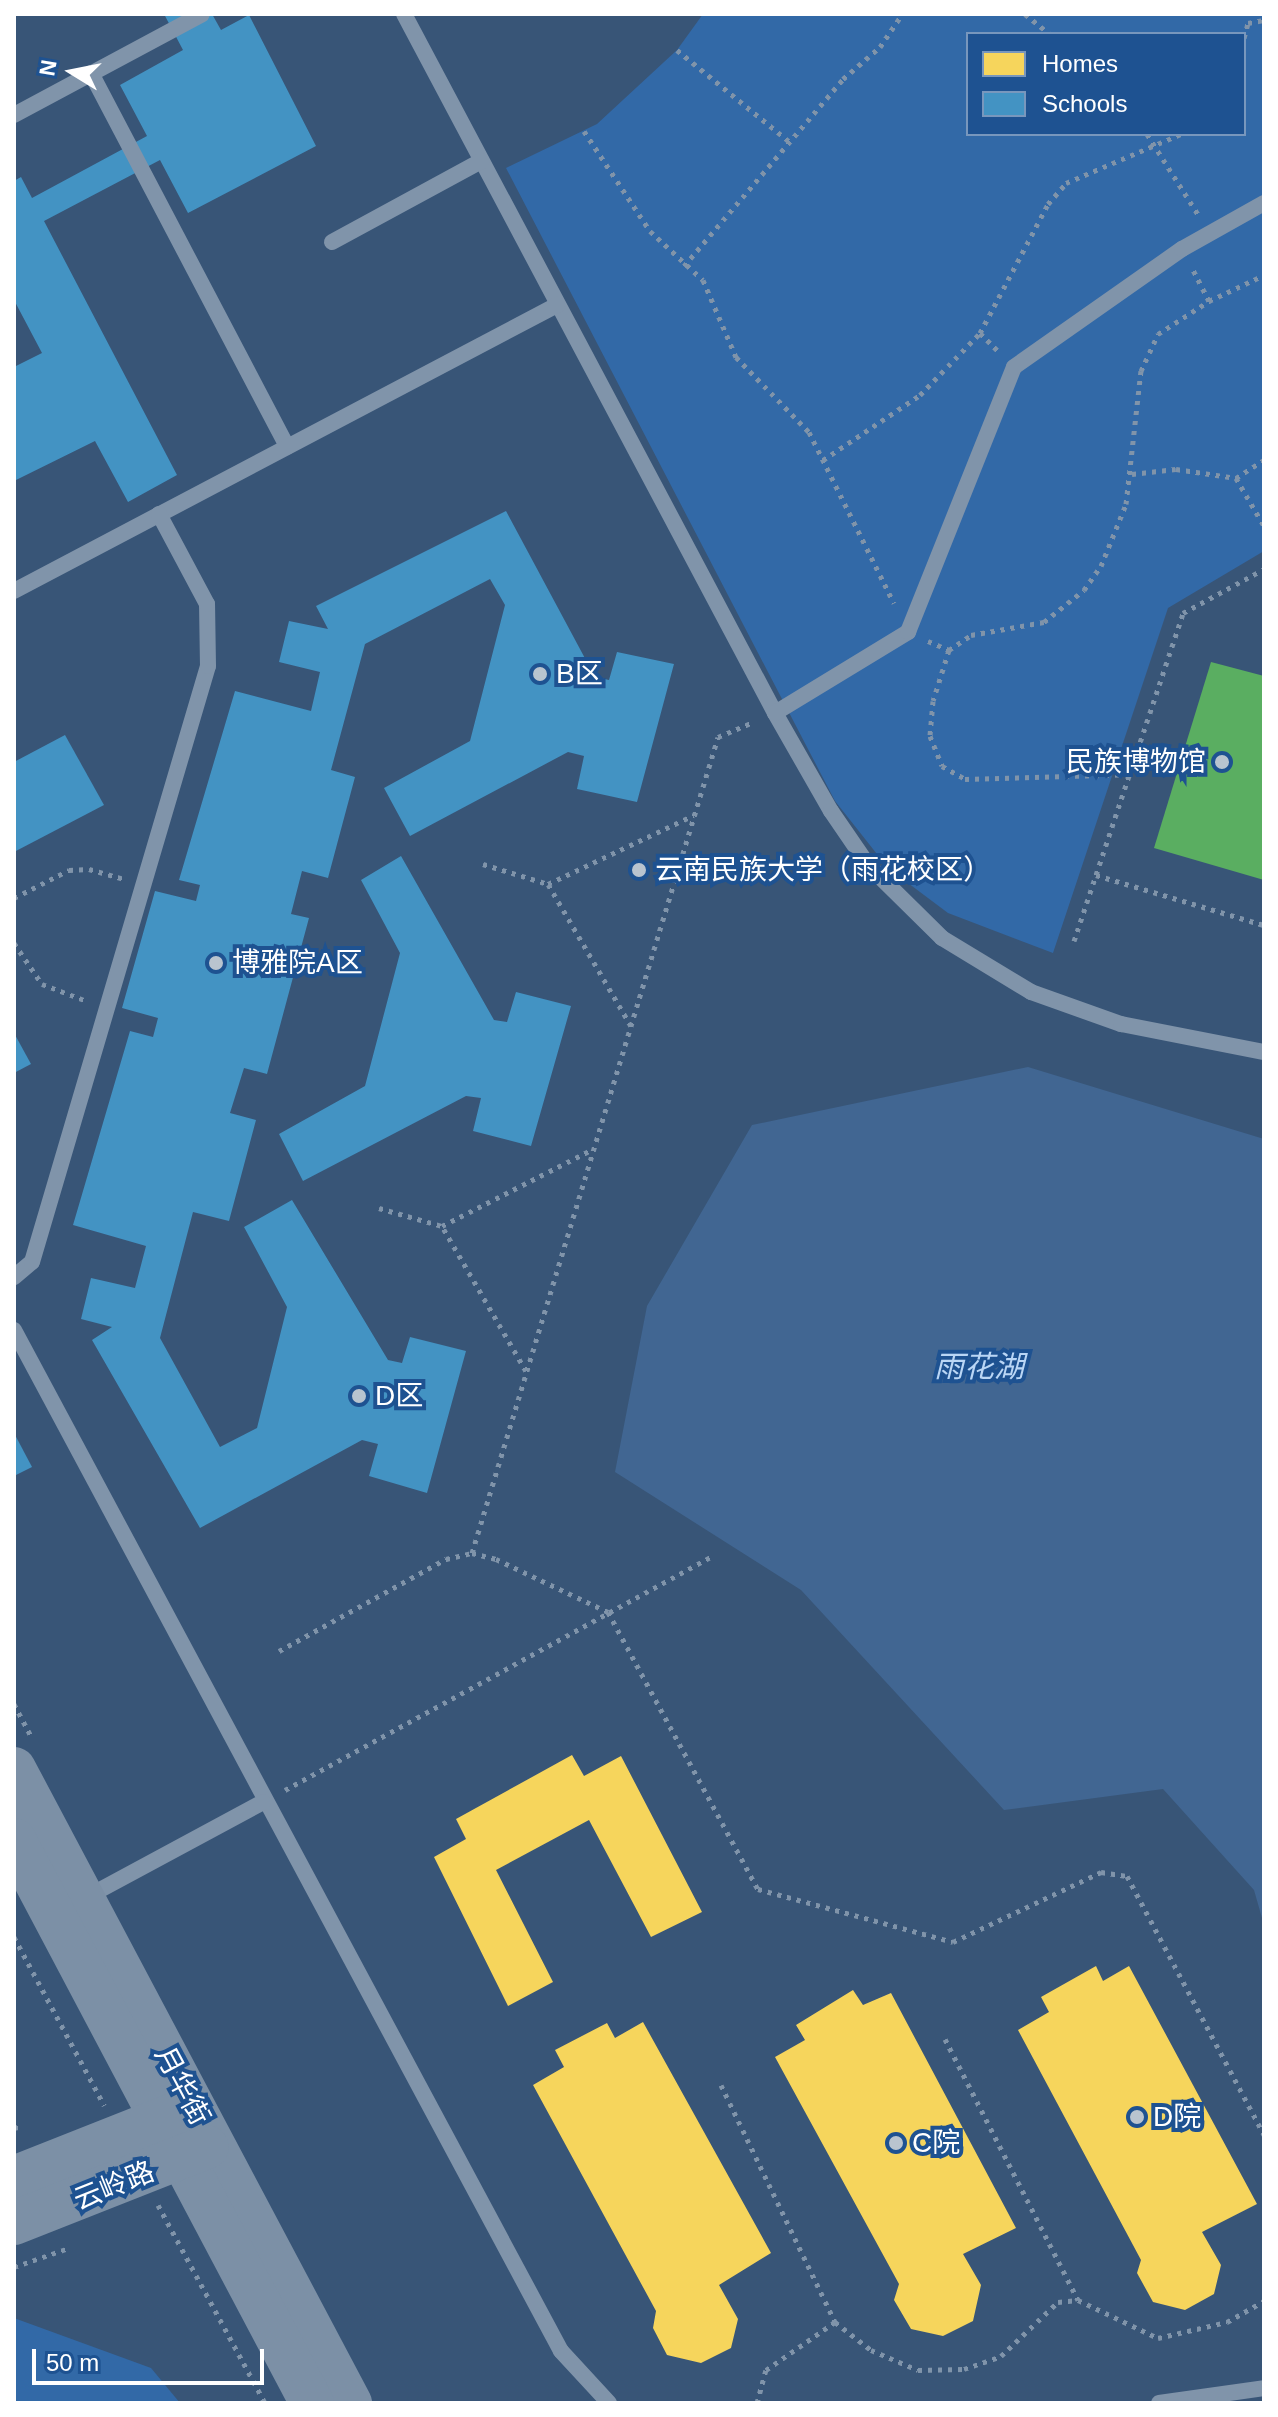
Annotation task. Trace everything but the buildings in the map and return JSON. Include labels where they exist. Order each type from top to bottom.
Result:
[{"type":"street","name":"月华街","points":[[14,1769],[83,1899],[312,2403]]},
{"type":"street","name":"月华街","points":[[14,1840],[350,2403]]},
{"type":"street","name":"云岭路","points":[[14,2178],[188,2133]]},
{"type":"street","name":"云岭路","points":[[14,2223],[188,2133]]},
{"type":"lane","points":[[14,115],[202,14]]},
{"type":"lane","points":[[404,14],[775,713],[831,811],[868,865],[942,938],[1031,992],[1121,1024],[1264,1052]]},
{"type":"lane","points":[[91,73],[287,447]]},
{"type":"lane","points":[[332,242],[481,161]]},
{"type":"lane","points":[[775,713],[908,632],[1014,367],[1182,249],[1264,203]]},
{"type":"lane","points":[[14,591],[557,305]]},
{"type":"lane","points":[[14,1277],[32,1262],[208,666],[207,604],[159,514]]},
{"type":"lane","points":[[14,1330],[263,1802],[561,2351],[609,2403]]},
{"type":"lane","points":[[83,1899],[263,1802]]},
{"type":"lane","points":[[1159,2403],[1264,2388]]},
{"type":"path","points":[[684,266],[843,79],[880,47],[902,14]]},
{"type":"path","points":[[1025,14],[1048,32]]},
{"type":"path","points":[[1246,32],[1248,23],[1264,20]]},
{"type":"path","points":[[677,50],[791,143]]},
{"type":"path","points":[[584,131],[621,193],[684,266],[703,280],[736,357],[809,432],[908,632],[949,650]]},
{"type":"path","points":[[1148,136],[1210,234]]},
{"type":"path","points":[[823,460],[920,395],[980,333],[1048,204],[1066,183],[1177,136]]},
{"type":"path","points":[[1182,249],[1209,301]]},
{"type":"path","points":[[1129,774],[965,779],[942,766],[930,736],[933,701],[949,650],[971,635],[1044,622],[1084,590],[1117,533],[1132,474],[1141,371],[1158,334],[1209,301],[1264,275]]},
{"type":"path","points":[[980,333],[1014,367]]},
{"type":"path","points":[[1132,474],[1176,469],[1236,478],[1264,460]]},
{"type":"path","points":[[1236,478],[1264,526]]},
{"type":"path","points":[[1074,941],[1183,613],[1264,569]]},
{"type":"path","points":[[472,1553],[718,737],[775,713]]},
{"type":"path","points":[[483,864],[548,884],[695,814]]},
{"type":"path","points":[[14,898],[69,870],[89,869],[144,884]]},
{"type":"path","points":[[1096,875],[1264,925]]},
{"type":"path","points":[[548,884],[631,1027]]},
{"type":"path","points":[[14,943],[42,984],[107,1007]]},
{"type":"path","points":[[379,1208],[442,1226],[595,1149]]},
{"type":"path","points":[[442,1226],[527,1372]]},
{"type":"path","points":[[279,1651],[446,1559],[472,1553],[496,1559],[608,1612],[758,1889],[953,1942],[1101,1872],[1127,1876],[1264,2135]]},
{"type":"path","points":[[263,1802],[713,1556]]},
{"type":"path","points":[[945,2039],[1078,2300]]},
{"type":"path","points":[[721,2085],[835,2322],[871,2350],[918,2370],[964,2369],[1001,2356],[1058,2302],[1078,2300],[1158,2338],[1227,2322],[1264,2301]]},
{"type":"path","points":[[14,2128],[22,2126]]},
{"type":"path","points":[[14,2267],[66,2249]]},
{"type":"path","points":[[757,2403],[766,2370],[835,2322]]},
{"type":"shaded area","points":[[703,14],[1264,14],[1264,551],[1168,608],[1053,953],[948,913],[888,868],[835,801],[506,168],[597,124],[677,50]]},
{"type":"shaded area","points":[[14,2318],[151,2368],[180,2403],[14,2403]]},
{"type":"water","name":"雨花湖","points":[[1028,1067],[1264,1139],[1264,1925],[1254,1890],[1163,1789],[1004,1810],[801,1590],[615,1472],[647,1306],[752,1125]]},
{"type":"place","name":"B区","points":[[540,674]]},
{"type":"place","name":"民族博物馆","points":[[1222,762]]},
{"type":"place","name":"云南民族大学（雨花校区）","points":[[639,870]]},
{"type":"place","name":"博雅院A区","points":[[216,963]]},
{"type":"place","name":"D区","points":[[359,1396]]},
{"type":"place","name":"D院","points":[[1137,2117]]},
{"type":"place","name":"C院","points":[[896,2143]]}]
